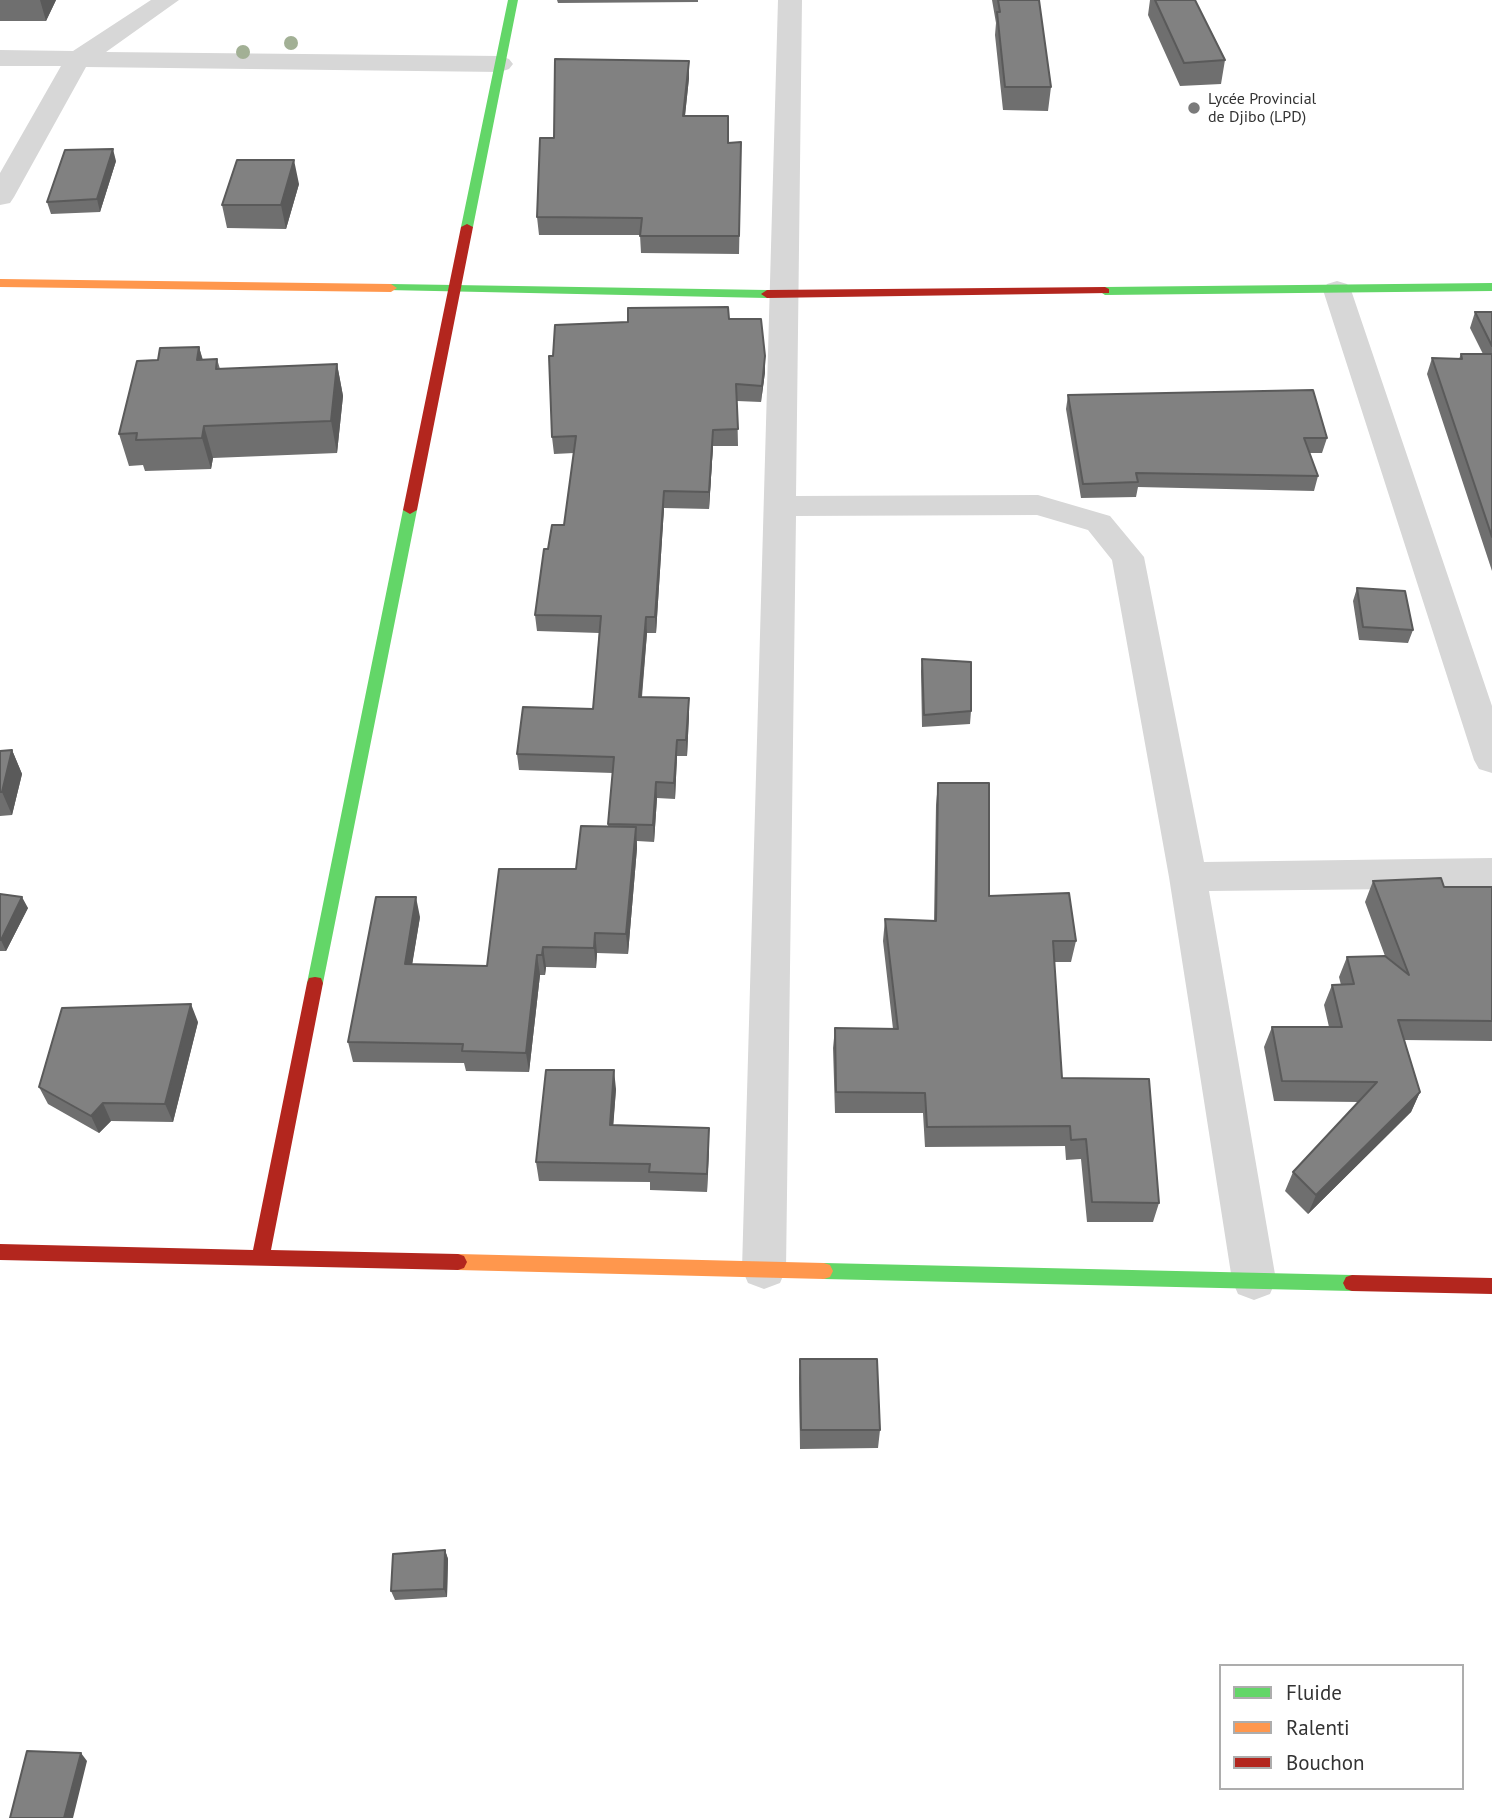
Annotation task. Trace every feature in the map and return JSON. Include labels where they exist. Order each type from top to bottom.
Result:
[{"type":"street","points":[[0,197],[78,58],[166,0]]},
{"type":"street","points":[[260,1258],[513,0]]},
{"type":"street","points":[[764,1269],[790,0]]},
{"type":"street","points":[[0,58],[500,64]]},
{"type":"street","points":[[0,283],[784,294],[1492,287]]},
{"type":"street","points":[[1337,290],[1492,760]]},
{"type":"street","points":[[779,506],[1038,505],[1099,523],[1128,557],[1188,877],[1254,1280]]},
{"type":"street","points":[[1188,877],[1492,873]]},
{"type":"street","points":[[0,1252],[1492,1286]]},
{"type":"building","points":[[998,0],[1039,0],[1051,87],[1005,87]]},
{"type":"building","points":[[1155,0],[1195,0],[1225,60],[1184,63]]},
{"type":"building","points":[[555,59],[689,61],[683,116],[728,116],[728,143],[741,142],[739,236],[640,236],[642,218],[537,217],[540,138],[554,138]]},
{"type":"building","points":[[113,149],[97,199],[47,202],[65,150]]},
{"type":"building","points":[[237,160],[294,160],[281,205],[222,205]]},
{"type":"building","points":[[728,307],[729,319],[761,319],[765,356],[762,386],[736,384],[738,429],[713,430],[709,492],[664,491],[655,617],[646,617],[639,697],[689,698],[686,740],[677,740],[674,783],[656,782],[653,825],[608,824],[614,757],[517,754],[523,707],[593,709],[601,616],[535,615],[544,549],[548,549],[552,525],[564,525],[576,436],[552,437],[549,356],[553,356],[555,325],[628,322],[628,308]]},
{"type":"building","points":[[1475,312],[1492,312],[1492,346]]},
{"type":"building","points":[[199,347],[197,360],[217,359],[216,369],[337,364],[331,421],[204,426],[202,438],[136,440],[137,433],[119,434],[137,361],[158,360],[160,348]]},
{"type":"building","points":[[1461,354],[1492,354],[1492,537],[1432,358],[1462,359]]},
{"type":"building","points":[[1313,390],[1327,438],[1304,438],[1318,476],[1136,473],[1138,482],[1083,484],[1068,395]]},
{"type":"building","points":[[1357,588],[1405,591],[1413,630],[1363,627]]},
{"type":"building","points":[[922,659],[971,662],[971,711],[924,715]]},
{"type":"building","points":[[12,750],[2,792],[0,792],[0,751]]},
{"type":"building","points":[[938,783],[989,783],[989,896],[1069,893],[1076,941],[1053,941],[1062,1078],[1149,1079],[1159,1203],[1092,1202],[1086,1139],[1071,1140],[1070,1126],[927,1127],[925,1093],[836,1092],[835,1028],[898,1029],[885,919],[936,921]]},
{"type":"building","points":[[581,826],[636,827],[626,934],[595,933],[594,948],[543,947],[542,955],[537,955],[526,1053],[462,1051],[463,1044],[348,1042],[376,897],[416,897],[405,964],[487,966],[499,869],[576,869]]},
{"type":"building","points":[[1441,878],[1444,887],[1492,887],[1492,1021],[1398,1020],[1420,1092],[1316,1195],[1293,1172],[1377,1082],[1282,1081],[1272,1027],[1342,1027],[1332,985],[1354,984],[1347,957],[1385,956],[1409,975],[1373,881]]},
{"type":"building","points":[[0,894],[22,897],[1,940],[0,940]]},
{"type":"building","points":[[191,1004],[165,1104],[103,1103],[91,1116],[39,1087],[62,1008]]},
{"type":"building","points":[[546,1070],[614,1070],[610,1125],[709,1128],[707,1174],[649,1172],[650,1164],[536,1162]]},
{"type":"building","points":[[800,1359],[877,1359],[880,1430],[801,1430]]},
{"type":"building","points":[[445,1550],[444,1589],[391,1591],[393,1554]]},
{"type":"building","points":[[27,1751],[81,1753],[64,1818],[10,1818]]},
{"type":"traffic: fast","points":[[467,227],[513,0]]},
{"type":"traffic: fast","points":[[1105,291],[1492,287]]},
{"type":"traffic: fast","points":[[391,288],[767,294]]},
{"type":"traffic: fast","points":[[315,983],[410,510]]},
{"type":"traffic: fast","points":[[824,1271],[1352,1283]]},
{"type":"traffic: slow","points":[[0,283],[391,288]]},
{"type":"traffic: slow","points":[[458,1262],[824,1271]]},
{"type":"traffic: jam","points":[[410,510],[467,227]]},
{"type":"traffic: jam","points":[[767,294],[1105,291]]},
{"type":"traffic: jam","points":[[260,1258],[315,983]]},
{"type":"traffic: jam","points":[[0,1252],[458,1262]]},
{"type":"traffic: jam","points":[[1352,1283],[1492,1286]]},
{"type":"place","name":"Lycée Provincial de Djibo (LPD)","points":[[1194,108]]}]
